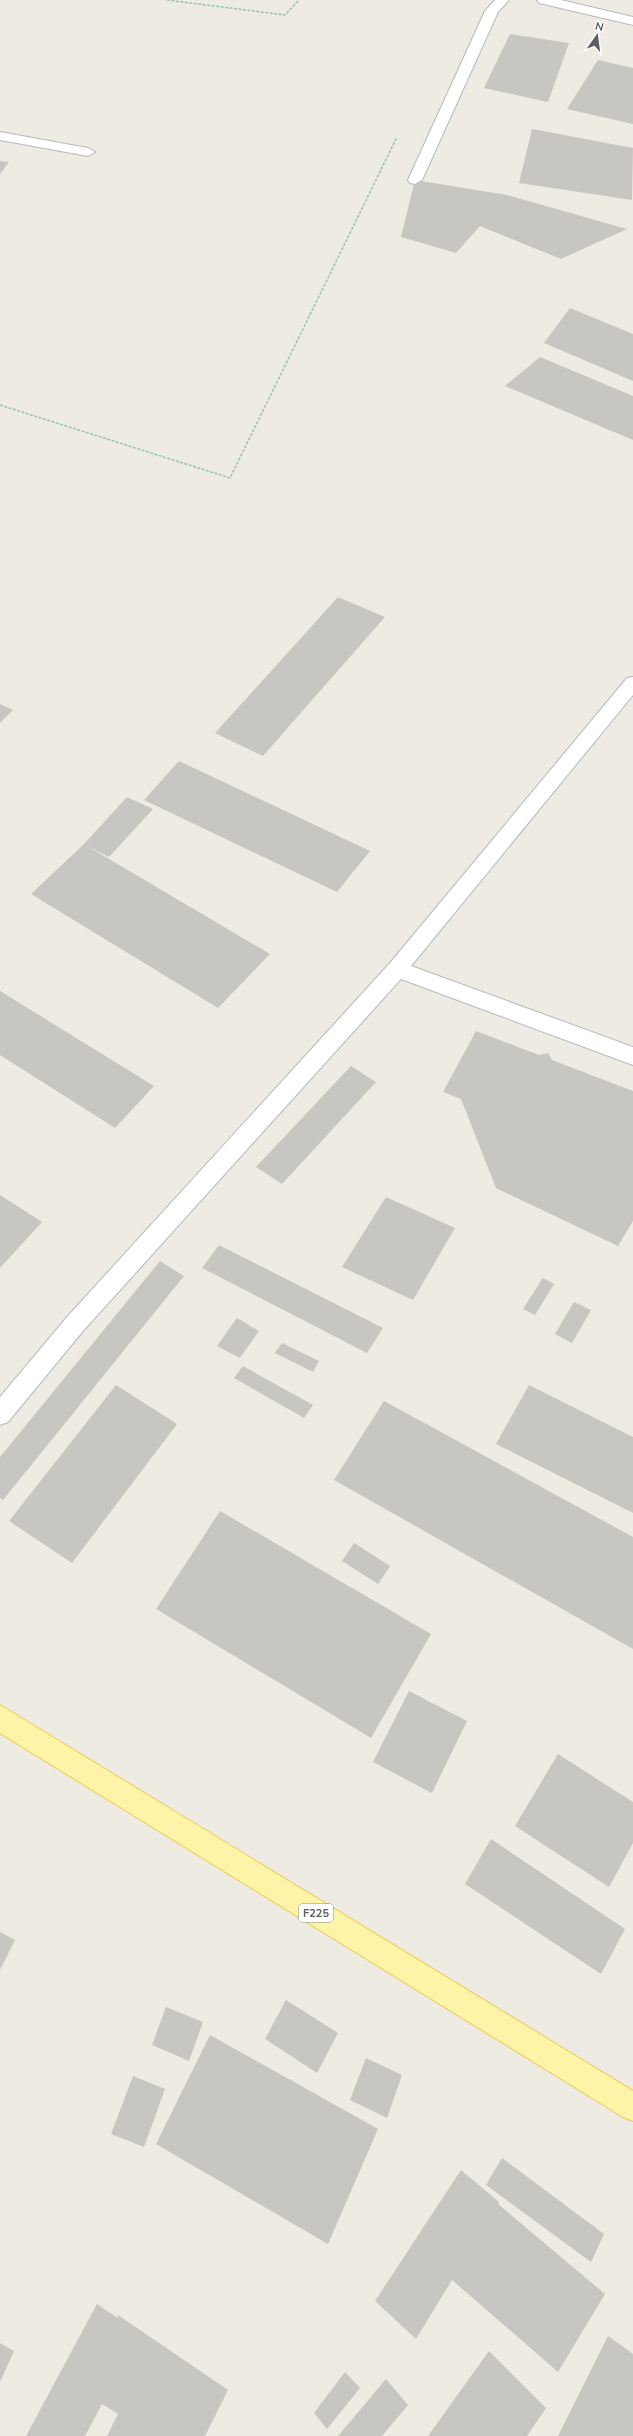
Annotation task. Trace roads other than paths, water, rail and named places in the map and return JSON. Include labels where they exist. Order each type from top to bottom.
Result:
[{"type":"main road","name":"F225","points":[[0,1718],[633,2107]]},
{"type":"street","points":[[415,180],[492,12],[502,0]]},
{"type":"street","points":[[544,0],[633,21]]},
{"type":"street","points":[[0,136],[88,152]]},
{"type":"street","points":[[0,1414],[74,1324],[397,968],[633,683]]},
{"type":"street","points":[[397,968],[633,1056]]}]
